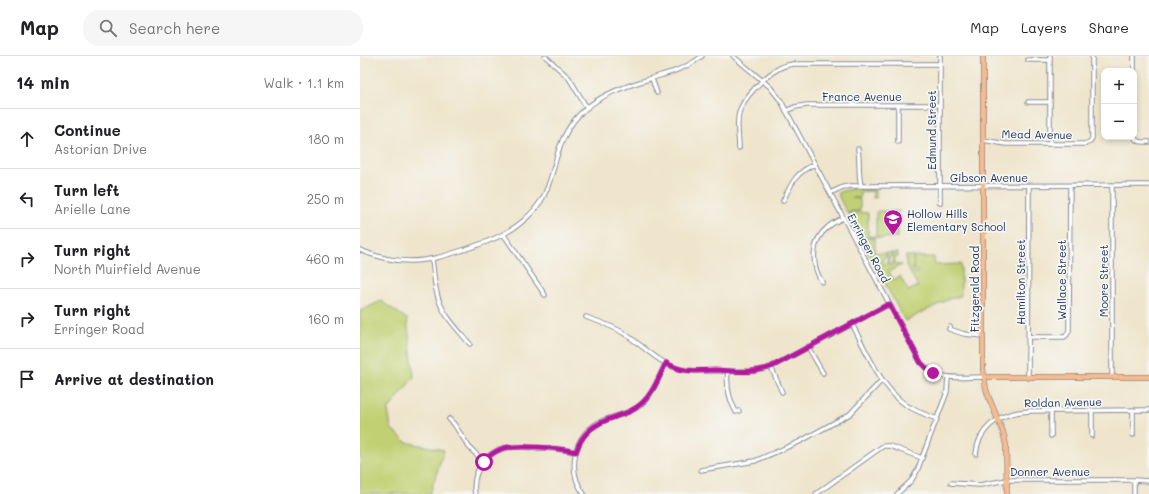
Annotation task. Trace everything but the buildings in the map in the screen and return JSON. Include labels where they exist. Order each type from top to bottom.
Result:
[{"type":"main road","name":"Fitzgerald Road","points":[[983,56],[984,377],[989,398],[999,420],[1006,445],[1007,494]]},
{"type":"main road","name":"Erringer Road","points":[[984,377],[1149,377]]},
{"type":"street","points":[[545,56],[569,78],[587,108]]},
{"type":"street","points":[[360,250],[374,256],[397,260],[409,261],[432,259],[480,245],[504,235],[524,220],[540,202],[551,180],[557,155],[564,138],[574,121],[587,108],[607,94],[688,66],[702,56]]},
{"type":"street","name":"Erringer Road","points":[[733,56],[776,94],[921,363],[933,373],[940,376],[984,377]]},
{"type":"street","name":"Edmund Street","points":[[940,56],[940,203]]},
{"type":"street","name":"Mead Avenue","points":[[984,140],[1006,144],[1084,144],[1090,142],[1092,138],[1092,56]]},
{"type":"street","points":[[1134,56],[1134,68]]},
{"type":"street","points":[[1028,60],[1050,58],[1050,144]]},
{"type":"street","points":[[740,148],[738,119],[740,108],[746,98],[762,81],[777,69],[784,66],[793,64],[940,64]]},
{"type":"street","points":[[652,78],[657,93]]},
{"type":"street","points":[[1028,102],[1050,102]]},
{"type":"street","name":"France Avenue","points":[[786,111],[795,107],[807,105],[940,105]]},
{"type":"street","points":[[898,105],[898,142]]},
{"type":"street","points":[[1137,140],[1139,142],[1149,142]]},
{"type":"street","points":[[858,149],[858,168],[861,186]]},
{"type":"street","points":[[783,201],[796,177],[804,170],[815,164]]},
{"type":"street","name":"Gibson Avenue","points":[[830,193],[844,187],[861,186],[1149,186]]},
{"type":"street","name":"Hamilton Street","points":[[1028,378],[1029,186]]},
{"type":"street","name":"Wallace Street","points":[[1029,337],[1066,336],[1070,331],[1070,186]]},
{"type":"street","name":"Moore Street","points":[[1112,186],[1112,377]]},
{"type":"street","points":[[822,282],[814,264],[816,245],[826,228],[843,218]]},
{"type":"street","points":[[504,235],[545,295]]},
{"type":"street","points":[[432,259],[440,304],[470,344]]},
{"type":"street","points":[[586,317],[624,333],[672,367],[696,371],[712,370],[754,372],[771,367],[889,304]]},
{"type":"street","points":[[852,324],[882,380],[892,393],[904,404],[918,412],[936,419]]},
{"type":"street","points":[[950,327],[949,329],[964,334],[984,336]]},
{"type":"street","points":[[808,347],[822,373]]},
{"type":"street","points":[[584,494],[578,485],[574,459],[580,441],[592,427],[604,420],[633,410],[643,402],[651,392],[666,363]]},
{"type":"street","points":[[771,367],[782,392]]},
{"type":"street","points":[[728,371],[727,384],[729,396],[736,412],[739,411]]},
{"type":"street","points":[[897,494],[911,481],[917,471],[946,392],[948,377]]},
{"type":"street","points":[[701,470],[755,461],[799,442],[850,414],[882,380]]},
{"type":"street","points":[[1092,410],[1092,436]]},
{"type":"street","points":[[1133,410],[1133,435]]},
{"type":"street","name":"Roldan Avenue","points":[[976,454],[976,446],[982,434],[990,425],[1011,414],[1019,412],[1051,411],[1149,410]]},
{"type":"street","points":[[1051,411],[1051,436]]},
{"type":"street","points":[[449,419],[469,447],[484,462]]},
{"type":"street","points":[[816,494],[883,446],[890,446],[922,458]]},
{"type":"street","points":[[475,494],[474,485],[476,475],[484,462],[496,452],[509,447],[558,449],[576,452]]},
{"type":"street","name":"Donner Avenue","points":[[951,483],[980,485],[1007,480],[1149,481]]},
{"type":"street","points":[[1134,480],[1134,494]]},
{"type":"green space","points":[[850,189],[876,189],[876,198],[873,198],[873,191],[860,192],[860,198],[852,198],[860,199],[860,211],[847,213],[838,195],[839,192]]},
{"type":"green space","points":[[853,212],[868,213],[868,236],[875,236],[875,238],[860,238],[848,214]]},
{"type":"green space","points":[[876,212],[900,212],[896,213],[898,237],[876,237]]},
{"type":"green space","points":[[875,238],[875,253],[886,253],[886,257],[883,257],[883,264],[887,264],[887,253],[892,253],[892,257],[889,257],[889,265],[893,264],[893,253],[898,253],[898,257],[895,257],[895,264],[902,265],[889,272],[894,280],[900,276],[908,291],[918,286],[906,265],[906,256],[934,257],[935,265],[961,264],[961,296],[949,299],[905,321],[861,239]],"holes":[[[913,259],[914,269],[917,270],[917,273],[914,273]]]},
{"type":"green space","points":[[381,301],[407,319],[414,377],[388,410],[391,428],[406,442],[444,450],[430,494],[360,494],[360,311]]},
{"type":"place","name":"Hollow Hills Elementary School","points":[[893,236]]},
{"type":"route","points":[[484,462],[490,455],[509,447],[564,449],[576,452],[580,441],[592,427],[604,420],[626,413],[638,407],[648,397],[666,363],[678,369],[691,371],[712,370],[754,372],[762,370],[771,367],[889,304],[921,363],[933,373]]}]
